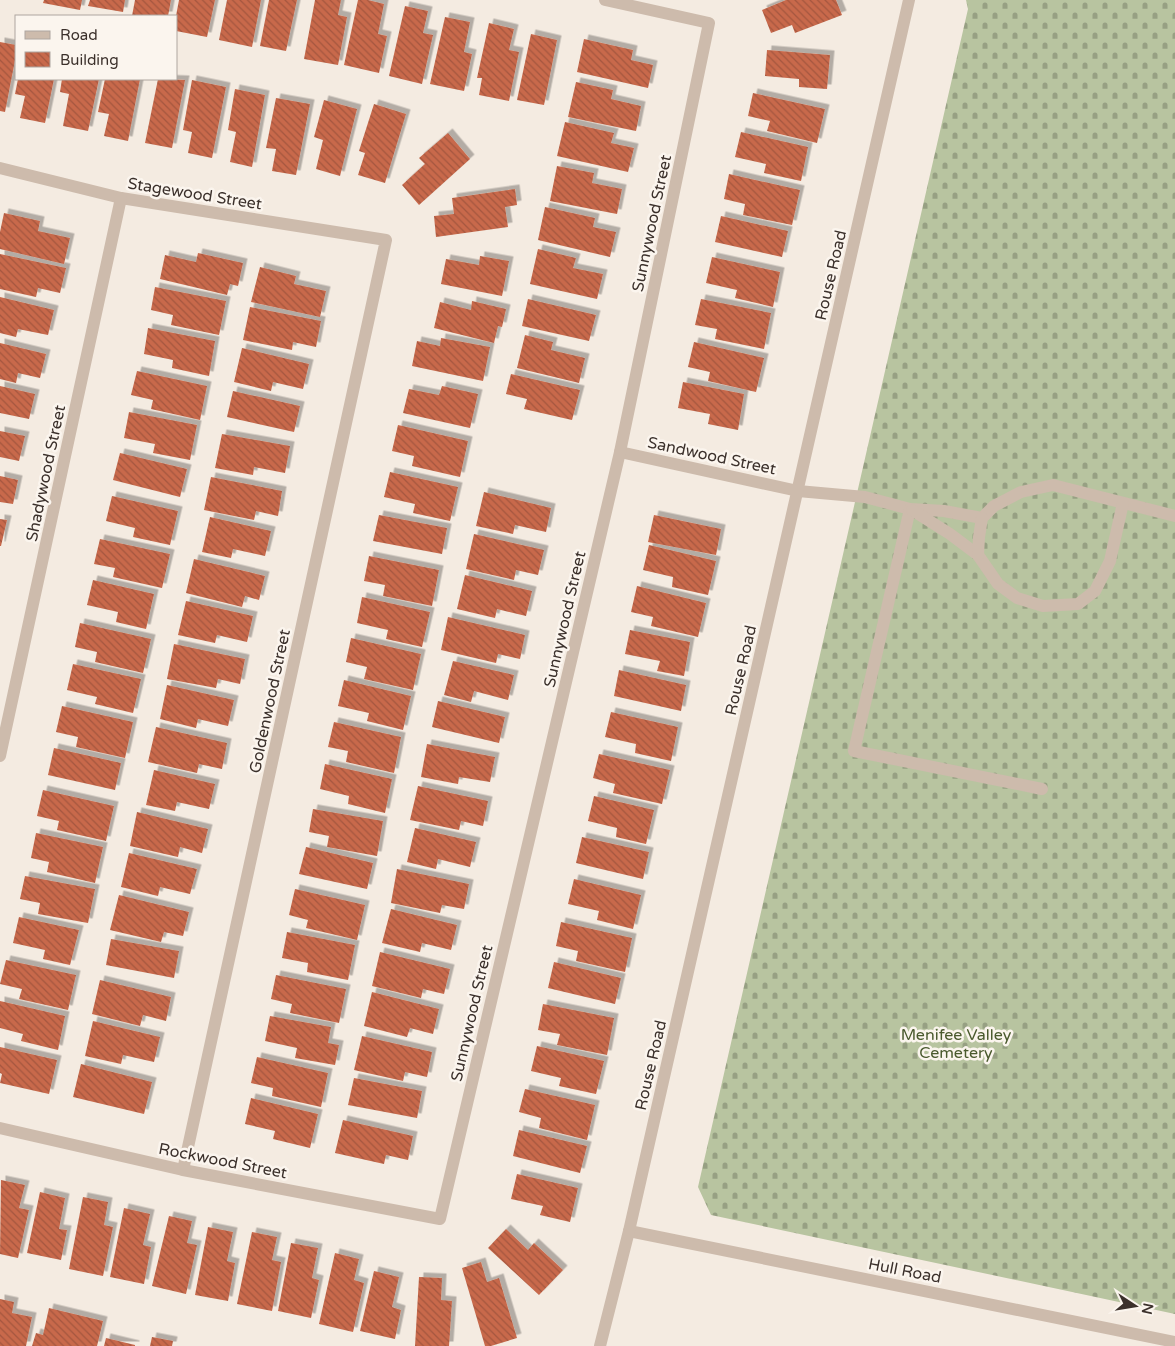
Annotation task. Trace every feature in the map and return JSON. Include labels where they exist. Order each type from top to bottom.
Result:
[{"type":"street","name":"Sunnywood Street","points":[[440,1220],[620,452],[709,22],[604,0]]},
{"type":"street","name":"Rouse Road","points":[[600,1346],[629,1231],[909,0]]},
{"type":"street","name":"Stagewood Street","points":[[0,168],[121,198],[386,240]]},
{"type":"street","name":"Shadywood Street","points":[[0,756],[121,198]]},
{"type":"street","name":"Goldenwood Street","points":[[183,1170],[386,240]]},
{"type":"street","name":"Sandwood Street","points":[[620,452],[798,490],[865,496],[910,510]]},
{"type":"street","points":[[978,556],[982,518],[994,506],[1021,492],[1053,485],[1175,516]]},
{"type":"street","points":[[910,510],[950,534],[978,556],[998,584],[1017,598],[1043,606],[1078,604],[1095,591],[1110,562],[1123,503]]},
{"type":"street","points":[[910,510],[944,511],[982,518]]},
{"type":"street","points":[[910,510],[854,750],[1042,789]]},
{"type":"street","name":"Rockwood Street","points":[[0,1128],[183,1170],[440,1220]]},
{"type":"street","name":"Hull Road","points":[[629,1231],[1175,1342]]},
{"type":"green space","name":"Menifee Valley Cemetery","points":[[966,0],[1175,0],[1175,1314],[711,1215],[698,1187],[968,9]]},
{"type":"building","points":[[44,0],[82,0],[80,10],[43,3]]},
{"type":"building","points":[[90,0],[125,0],[123,12],[88,6]]},
{"type":"building","points":[[135,0],[171,0],[168,15],[132,15]]},
{"type":"building","points":[[179,0],[215,0],[207,37],[178,31],[178,15],[176,15]]},
{"type":"building","points":[[227,0],[261,0],[252,47],[219,40]]},
{"type":"building","points":[[269,0],[297,0],[286,51],[260,46]]},
{"type":"building","points":[[315,0],[341,0],[338,15],[347,17],[338,65],[304,59]]},
{"type":"building","points":[[358,0],[368,0],[384,4],[378,34],[387,36],[379,73],[344,65]]},
{"type":"building","points":[[786,0],[836,0],[842,15],[795,33],[792,25],[771,33],[762,10]]},
{"type":"building","points":[[405,6],[428,11],[423,33],[433,35],[422,84],[389,76]]},
{"type":"building","points":[[445,17],[470,22],[464,52],[472,54],[464,91],[430,84]]},
{"type":"building","points":[[489,23],[514,29],[509,50],[519,52],[509,101],[479,95],[482,78],[477,78]]},
{"type":"building","points":[[531,34],[557,40],[544,105],[517,100]]},
{"type":"building","points":[[584,39],[633,50],[631,60],[653,65],[648,88],[577,72]]},
{"type":"building","points":[[0,42],[15,45],[15,60],[5,112],[0,111]]},
{"type":"building","points":[[767,50],[830,55],[827,89],[799,87],[799,79],[765,76]]},
{"type":"building","points":[[18,80],[54,80],[45,123],[20,118],[25,96],[15,94]]},
{"type":"building","points":[[62,80],[99,80],[88,131],[63,126],[69,94],[60,92]]},
{"type":"building","points":[[105,80],[140,80],[128,141],[104,136],[109,114],[98,112]]},
{"type":"building","points":[[158,80],[185,80],[172,148],[145,143]]},
{"type":"building","points":[[192,80],[226,87],[212,158],[188,153],[192,132],[183,130]]},
{"type":"building","points":[[576,82],[613,90],[611,99],[641,106],[636,131],[568,117]]},
{"type":"building","points":[[235,89],[265,95],[252,167],[230,162],[236,132],[228,130]]},
{"type":"building","points":[[753,93],[825,109],[817,143],[767,131],[770,121],[748,116]]},
{"type":"building","points":[[276,98],[310,104],[296,175],[272,171],[276,149],[266,148]]},
{"type":"building","points":[[324,100],[357,109],[340,176],[316,169],[323,140],[314,137]]},
{"type":"building","points":[[374,104],[406,114],[385,183],[358,175],[365,153],[359,151]]},
{"type":"building","points":[[565,122],[614,133],[611,143],[634,148],[628,172],[557,156]]},
{"type":"building","points":[[741,132],[808,147],[801,181],[764,173],[766,164],[735,157]]},
{"type":"building","points":[[448,133],[470,159],[419,205],[402,185],[425,164],[419,158]]},
{"type":"building","points":[[557,166],[594,173],[592,183],[622,189],[617,214],[550,201]]},
{"type":"building","points":[[729,174],[800,190],[792,225],[743,215],[745,204],[724,199]]},
{"type":"building","points":[[515,189],[517,205],[505,207],[508,227],[436,237],[434,216],[454,214],[452,198]]},
{"type":"building","points":[[545,207],[595,218],[593,227],[616,232],[610,257],[538,240]]},
{"type":"building","points":[[4,213],[40,221],[38,231],[70,238],[64,264],[0,249],[0,232]]},
{"type":"building","points":[[721,216],[788,231],[782,257],[715,242]]},
{"type":"building","points":[[538,249],[576,258],[573,268],[603,274],[597,299],[530,284]]},
{"type":"building","points":[[198,253],[243,263],[238,286],[230,284],[227,295],[160,279],[165,255],[196,262]]},
{"type":"building","points":[[0,254],[66,268],[60,293],[38,288],[36,297],[0,289]]},
{"type":"building","points":[[480,256],[509,261],[502,296],[441,284],[446,259],[479,265]]},
{"type":"building","points":[[712,257],[780,272],[773,307],[735,298],[737,290],[706,283]]},
{"type":"building","points":[[260,267],[296,276],[294,284],[326,291],[320,317],[251,302]]},
{"type":"building","points":[[155,287],[226,301],[219,335],[171,325],[173,315],[151,310]]},
{"type":"building","points":[[0,297],[54,310],[48,335],[18,329],[16,337],[0,333]]},
{"type":"building","points":[[528,299],[596,315],[589,341],[522,326]]},
{"type":"building","points":[[701,299],[771,313],[764,349],[715,339],[717,329],[695,325]]},
{"type":"building","points":[[472,301],[506,309],[502,327],[498,326],[494,343],[434,328],[440,302],[471,310]]},
{"type":"building","points":[[250,307],[321,321],[316,347],[293,342],[292,350],[243,340]]},
{"type":"building","points":[[148,328],[215,341],[209,376],[172,368],[173,360],[144,354]]},
{"type":"building","points":[[525,335],[553,342],[551,350],[585,358],[579,383],[517,368]]},
{"type":"building","points":[[441,338],[490,347],[483,381],[412,366],[417,341],[440,346]]},
{"type":"building","points":[[694,342],[764,358],[756,392],[708,381],[710,372],[688,367]]},
{"type":"building","points":[[0,343],[46,354],[40,378],[18,373],[16,383],[0,379]]},
{"type":"building","points":[[242,348],[309,364],[303,389],[273,382],[271,391],[234,382]]},
{"type":"building","points":[[137,371],[207,386],[200,420],[151,409],[153,400],[131,395]]},
{"type":"building","points":[[511,374],[580,390],[572,420],[524,409],[527,399],[506,394]]},
{"type":"building","points":[[683,382],[744,394],[738,430],[708,424],[710,414],[678,408]]},
{"type":"building","points":[[0,386],[35,394],[29,419],[0,413]]},
{"type":"building","points":[[442,386],[478,394],[470,428],[403,413],[409,389],[439,395]]},
{"type":"building","points":[[233,391],[300,406],[294,432],[227,417]]},
{"type":"building","points":[[129,412],[197,425],[190,460],[153,453],[155,444],[124,438]]},
{"type":"building","points":[[398,425],[468,441],[460,477],[412,466],[414,456],[392,451]]},
{"type":"building","points":[[0,431],[25,436],[19,461],[0,457]]},
{"type":"building","points":[[222,434],[290,446],[285,473],[254,467],[253,475],[215,468]]},
{"type":"building","points":[[120,453],[187,469],[180,497],[113,480]]},
{"type":"building","points":[[390,472],[458,487],[450,521],[413,513],[415,504],[384,497]]},
{"type":"building","points":[[0,476],[18,480],[13,504],[0,502]]},
{"type":"building","points":[[211,477],[282,491],[278,516],[256,511],[254,520],[204,510]]},
{"type":"building","points":[[484,492],[551,508],[546,532],[515,525],[513,534],[476,526]]},
{"type":"building","points":[[112,496],[178,511],[170,545],[133,537],[135,528],[106,521]]},
{"type":"building","points":[[379,515],[447,528],[442,554],[373,541]]},
{"type":"building","points":[[654,515],[721,529],[716,555],[648,542]]},
{"type":"building","points":[[210,517],[271,531],[265,556],[233,549],[231,558],[202,552]]},
{"type":"building","points":[[0,519],[7,520],[1,546],[0,546]]},
{"type":"building","points":[[474,534],[544,550],[538,575],[516,570],[514,580],[466,569]]},
{"type":"building","points":[[100,539],[170,554],[162,588],[113,577],[115,568],[94,564]]},
{"type":"building","points":[[649,545],[716,561],[708,595],[672,587],[673,577],[643,570]]},
{"type":"building","points":[[369,556],[439,570],[432,606],[383,596],[385,585],[364,581]]},
{"type":"building","points":[[194,559],[265,576],[259,600],[245,596],[242,607],[186,593]]},
{"type":"building","points":[[465,575],[532,591],[526,616],[497,609],[495,618],[457,609]]},
{"type":"building","points":[[93,580],[154,594],[146,629],[116,622],[118,612],[87,605]]},
{"type":"building","points":[[637,586],[706,603],[698,637],[651,626],[653,617],[631,612]]},
{"type":"building","points":[[362,597],[430,612],[422,647],[386,639],[388,630],[357,623]]},
{"type":"building","points":[[186,601],[253,616],[247,642],[217,635],[215,643],[178,635]]},
{"type":"building","points":[[448,617],[525,635],[520,659],[498,654],[496,663],[441,650]]},
{"type":"building","points":[[80,623],[151,639],[143,673],[95,662],[97,652],[75,647]]},
{"type":"building","points":[[630,630],[690,642],[684,676],[657,671],[660,661],[625,654]]},
{"type":"building","points":[[351,638],[421,654],[413,690],[364,679],[367,667],[346,662]]},
{"type":"building","points":[[174,644],[245,659],[240,684],[218,679],[216,688],[167,679]]},
{"type":"building","points":[[453,661],[514,675],[508,700],[474,691],[471,702],[444,695]]},
{"type":"building","points":[[73,664],[141,679],[133,713],[95,704],[97,697],[67,690]]},
{"type":"building","points":[[619,670],[686,685],[681,711],[614,696]]},
{"type":"building","points":[[344,680],[411,696],[403,730],[367,721],[369,713],[338,706]]},
{"type":"building","points":[[167,685],[234,700],[228,726],[198,719],[196,728],[160,719]]},
{"type":"building","points":[[438,701],[505,717],[499,743],[432,727]]},
{"type":"building","points":[[62,706],[133,722],[125,758],[76,747],[78,737],[56,732]]},
{"type":"building","points":[[611,712],[678,727],[671,761],[635,753],[636,744],[605,737]]},
{"type":"building","points":[[334,722],[401,737],[394,773],[346,762],[348,751],[328,747]]},
{"type":"building","points":[[156,727],[227,743],[222,769],[199,764],[197,773],[148,762]]},
{"type":"building","points":[[427,744],[495,757],[490,782],[459,777],[458,784],[421,777]]},
{"type":"building","points":[[54,748],[121,763],[115,790],[48,775]]},
{"type":"building","points":[[599,754],[670,770],[662,804],[613,793],[615,784],[593,778]]},
{"type":"building","points":[[325,764],[392,779],[385,813],[348,804],[349,796],[320,789]]},
{"type":"building","points":[[154,770],[215,784],[209,809],[177,802],[175,811],[146,805]]},
{"type":"building","points":[[418,786],[488,801],[483,826],[461,821],[459,830],[410,820]]},
{"type":"building","points":[[43,790],[114,806],[106,841],[57,830],[59,821],[37,816]]},
{"type":"building","points":[[594,796],[654,810],[646,844],[616,837],[617,828],[588,821]]},
{"type":"building","points":[[313,809],[383,821],[377,856],[327,847],[329,836],[309,832]]},
{"type":"building","points":[[137,812],[208,829],[202,853],[180,847],[178,857],[130,846]]},
{"type":"building","points":[[415,828],[476,842],[470,867],[438,859],[436,869],[407,862]]},
{"type":"building","points":[[36,833],[103,847],[95,883],[47,872],[49,862],[31,858]]},
{"type":"building","points":[[582,837],[649,852],[643,879],[576,863]]},
{"type":"building","points":[[306,847],[373,863],[367,889],[299,874]]},
{"type":"building","points":[[129,853],[197,869],[190,894],[160,887],[158,896],[121,887]]},
{"type":"building","points":[[397,869],[469,884],[464,909],[442,905],[440,913],[391,903]]},
{"type":"building","points":[[25,876],[95,889],[88,923],[38,914],[40,903],[20,899]]},
{"type":"building","points":[[574,879],[641,895],[633,929],[597,920],[599,911],[568,904]]},
{"type":"building","points":[[295,889],[365,905],[357,940],[306,928],[308,920],[289,915]]},
{"type":"building","points":[[119,895],[189,912],[183,936],[164,932],[161,942],[110,930]]},
{"type":"building","points":[[391,909],[457,925],[451,950],[422,943],[420,952],[382,943]]},
{"type":"building","points":[[19,917],[79,930],[70,965],[43,959],[45,950],[13,943]]},
{"type":"building","points":[[561,922],[632,938],[625,972],[576,961],[578,951],[556,946]]},
{"type":"building","points":[[287,932],[355,945],[348,980],[307,972],[308,963],[282,958]]},
{"type":"building","points":[[111,939],[179,951],[174,978],[106,965]]},
{"type":"building","points":[[380,952],[450,969],[444,994],[423,989],[421,998],[372,986]]},
{"type":"building","points":[[6,960],[76,975],[68,1010],[19,999],[22,989],[0,984]]},
{"type":"building","points":[[554,962],[621,978],[615,1004],[548,988]]},
{"type":"building","points":[[276,975],[346,989],[339,1023],[290,1013],[292,1004],[271,999]]},
{"type":"building","points":[[100,980],[171,997],[166,1021],[143,1015],[140,1026],[92,1014]]},
{"type":"building","points":[[372,992],[439,1009],[433,1034],[410,1028],[407,1037],[364,1026]]},
{"type":"building","points":[[0,1001],[65,1016],[58,1050],[21,1041],[23,1034],[0,1028]]},
{"type":"building","points":[[543,1004],[614,1018],[607,1055],[557,1045],[560,1034],[538,1030]]},
{"type":"building","points":[[270,1016],[331,1027],[328,1043],[339,1045],[335,1065],[295,1058],[297,1048],[265,1041]]},
{"type":"building","points":[[93,1021],[160,1037],[154,1062],[123,1055],[121,1064],[85,1056]]},
{"type":"building","points":[[362,1036],[432,1052],[427,1077],[405,1072],[403,1081],[354,1070]]},
{"type":"building","points":[[537,1046],[604,1061],[596,1094],[559,1086],[561,1078],[531,1071]]},
{"type":"building","points":[[0,1047],[57,1060],[49,1094],[0,1083],[2,1074],[0,1073]]},
{"type":"building","points":[[257,1057],[328,1073],[321,1107],[272,1096],[273,1088],[251,1083]]},
{"type":"building","points":[[81,1064],[152,1082],[144,1114],[73,1097]]},
{"type":"building","points":[[354,1078],[422,1091],[417,1118],[348,1105]]},
{"type":"building","points":[[525,1089],[595,1105],[587,1140],[539,1128],[541,1118],[519,1112]]},
{"type":"building","points":[[251,1098],[318,1114],[310,1148],[273,1139],[275,1131],[245,1124]]},
{"type":"building","points":[[343,1120],[413,1136],[408,1160],[386,1155],[384,1164],[335,1153]]},
{"type":"building","points":[[519,1130],[587,1146],[580,1173],[513,1156]]},
{"type":"building","points":[[517,1174],[578,1188],[570,1222],[540,1215],[543,1206],[511,1199]]},
{"type":"building","points":[[1,1180],[25,1185],[19,1208],[29,1210],[18,1258],[0,1254]]},
{"type":"building","points":[[40,1192],[65,1198],[59,1229],[67,1230],[61,1260],[27,1253]]},
{"type":"building","points":[[83,1197],[108,1202],[104,1225],[113,1227],[103,1276],[69,1269]]},
{"type":"building","points":[[124,1208],[150,1214],[143,1245],[151,1247],[144,1284],[110,1277]]},
{"type":"building","points":[[169,1216],[192,1221],[187,1243],[197,1245],[186,1294],[152,1286]]},
{"type":"building","points":[[208,1227],[233,1232],[227,1261],[235,1263],[228,1301],[195,1295]]},
{"type":"building","points":[[506,1229],[528,1250],[534,1243],[563,1270],[539,1295],[488,1248]]},
{"type":"building","points":[[252,1232],[277,1237],[272,1260],[281,1262],[272,1311],[237,1304]]},
{"type":"building","points":[[291,1243],[318,1248],[312,1278],[319,1280],[311,1318],[278,1311]]},
{"type":"building","points":[[335,1253],[359,1259],[354,1280],[364,1283],[353,1332],[319,1324]]},
{"type":"building","points":[[481,1262],[487,1282],[499,1278],[517,1338],[491,1346],[485,1346],[462,1268]]},
{"type":"building","points":[[374,1271],[399,1277],[392,1307],[401,1310],[395,1339],[360,1331]]},
{"type":"building","points":[[419,1277],[442,1278],[441,1300],[452,1301],[449,1346],[415,1346]]},
{"type":"building","points":[[0,1299],[14,1302],[12,1313],[32,1317],[26,1346],[0,1346]]},
{"type":"building","points":[[49,1308],[103,1321],[97,1346],[32,1346],[36,1333],[43,1335]]},
{"type":"building","points":[[152,1337],[173,1341],[172,1346],[150,1346]]},
{"type":"building","points":[[106,1338],[135,1345],[135,1346],[104,1346]]}]
